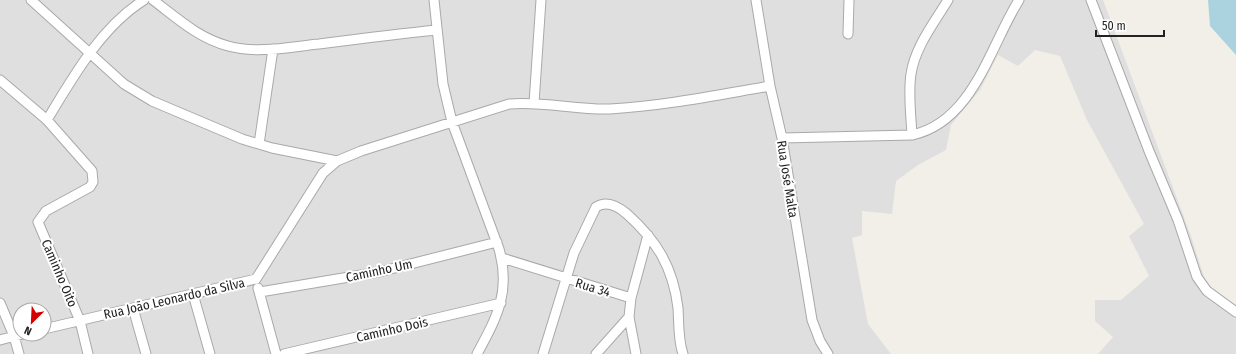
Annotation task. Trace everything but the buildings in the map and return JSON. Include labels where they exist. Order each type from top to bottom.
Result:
[{"type":"street","points":[[31,0],[124,84],[152,101],[217,130],[258,144],[337,161]]},
{"type":"street","points":[[0,80],[47,120],[91,54],[127,12],[144,0]]},
{"type":"street","points":[[434,0],[443,84],[452,122],[502,258],[504,279],[501,303],[477,354]]},
{"type":"street","points":[[534,103],[541,0]]},
{"type":"street","name":"Rua José Malta","points":[[756,0],[770,86],[782,138],[812,320],[820,341],[828,354]]},
{"type":"street","points":[[848,34],[849,0]]},
{"type":"street","points":[[912,135],[910,84],[912,67],[922,43],[948,0]]},
{"type":"street","points":[[782,138],[912,135],[926,132],[954,112],[975,84],[1019,0]]},
{"type":"street","points":[[1091,0],[1149,151],[1178,220],[1197,276],[1207,291],[1236,312]]},
{"type":"street","points":[[157,1],[176,19],[202,36],[218,43],[239,49],[273,49],[437,30]]},
{"type":"street","points":[[258,144],[273,49]]},
{"type":"street","name":"Rua João Leonardo da Silva","points":[[52,327],[256,279],[323,173],[337,161],[361,152],[500,106],[534,103],[587,108],[626,108],[657,105],[770,86]]},
{"type":"street","name":"Caminho Oito","points":[[47,120],[92,171],[93,182],[86,190],[46,211],[39,220],[39,226],[80,321],[88,354]]},
{"type":"street","points":[[543,354],[565,278],[582,235],[596,207],[600,205],[611,205],[624,211],[648,235],[662,253],[670,270],[678,308],[683,354]]},
{"type":"street","points":[[636,354],[628,317],[631,298],[648,235]]},
{"type":"street","name":"Caminho Um","points":[[260,292],[379,272],[497,242]]},
{"type":"street","name":"Rua 34","points":[[502,258],[631,298]]},
{"type":"street","points":[[256,279],[276,354]]},
{"type":"street","points":[[193,294],[210,354]]},
{"type":"street","points":[[0,303],[12,323]]},
{"type":"street","name":"Caminho Dois","points":[[284,354],[501,303]]},
{"type":"street","points":[[133,308],[146,354]]},
{"type":"street","points":[[596,354],[628,317]]},
{"type":"street","points":[[0,340],[12,337]]},
{"type":"street","points":[[19,342],[19,354]]},
{"type":"shaded area","points":[[0,0],[1103,0],[1191,236],[1206,283],[1236,306],[1236,354],[1098,354],[1113,337],[1095,321],[1095,300],[1121,300],[1149,276],[1129,236],[1144,224],[1087,120],[1060,56],[1035,50],[1018,66],[998,55],[980,90],[951,125],[946,150],[918,165],[896,181],[892,214],[862,211],[862,235],[852,238],[868,324],[891,354],[0,354]]},
{"type":"water","points":[[1208,0],[1236,0],[1236,55],[1210,26]]}]
